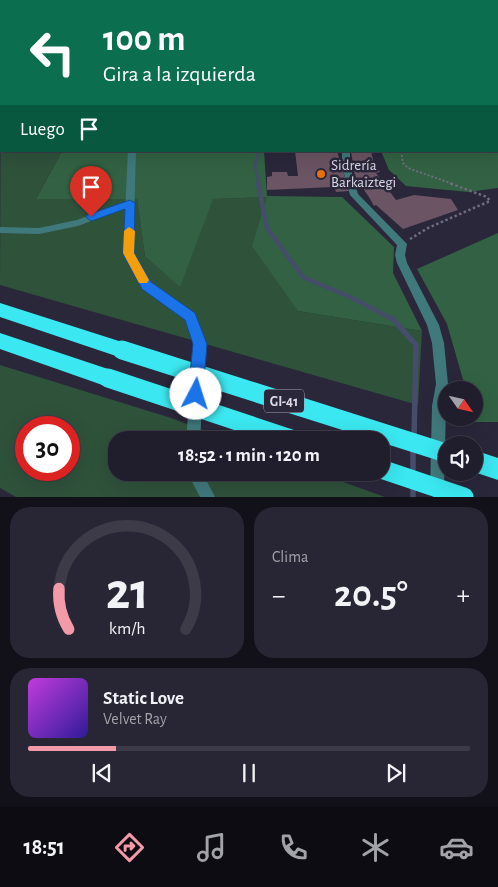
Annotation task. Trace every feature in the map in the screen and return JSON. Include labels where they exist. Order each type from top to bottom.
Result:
[{"type":"highway","name":"GI-41","points":[[0,310],[438,450]]},
{"type":"highway","name":"GI-41","points":[[0,341],[267,431]]},
{"type":"highway","points":[[483,464],[498,469]]},
{"type":"highway","points":[[390,472],[464,497]]},
{"type":"street","points":[[132,152],[128,253],[147,286],[190,317],[200,344],[194,431]]},
{"type":"street","points":[[346,152],[346,166],[354,195],[402,244],[400,255],[402,263],[433,325],[441,363],[437,497]]},
{"type":"street","points":[[199,481],[208,497]]},
{"type":"lane","points":[[0,230],[39,231],[78,223],[130,203]]},
{"type":"path","points":[[402,152],[403,163],[408,168],[457,184],[487,197],[490,201],[428,228],[402,244]]},
{"type":"green space","points":[[1,152],[61,152],[36,199],[137,199],[145,256],[213,199],[267,197],[298,311],[422,331],[418,405],[0,285]]},
{"type":"green space","points":[[61,152],[264,152],[267,196],[342,197],[394,247],[393,273],[422,331],[298,311],[252,246],[267,197],[213,199],[180,287],[145,256],[137,199],[36,199]]},
{"type":"green space","points":[[381,152],[498,152],[498,188],[468,192],[406,186],[389,170]]},
{"type":"green space","points":[[498,233],[498,422],[483,422],[483,381],[463,381],[447,324],[417,269]]},
{"type":"green space","points":[[0,365],[171,418],[206,431],[108,431],[108,481],[340,481],[385,497],[16,497],[0,488]]},
{"type":"building","name":"Sidrería Barkaiztegi","points":[[295,152],[337,152],[349,191],[336,192],[334,187],[267,190],[267,177],[272,176],[272,172],[287,172],[288,176],[298,176]]},
{"type":"building","points":[[351,152],[371,152],[374,164],[380,172],[376,173],[396,200],[414,195],[451,199],[458,210],[403,229],[376,205],[374,206],[355,177]]},
{"type":"waterway","points":[[259,152],[255,165],[259,184]]},
{"type":"waterway","points":[[258,183],[267,228],[303,277],[352,298],[394,320]]},
{"type":"waterway","points":[[394,320],[416,345],[414,438]]},
{"type":"waterway","points":[[413,448],[413,475]]},
{"type":"waterway","points":[[413,486],[413,497]]},
{"type":"slow traffic","points":[[129,231],[128,253],[143,280]]},
{"type":"place","name":"Sidrería Barkaiztegi","points":[[321,174]]},
{"type":"route","points":[[91,217],[130,203],[128,253],[147,286],[190,317],[200,344],[196,394]]}]
